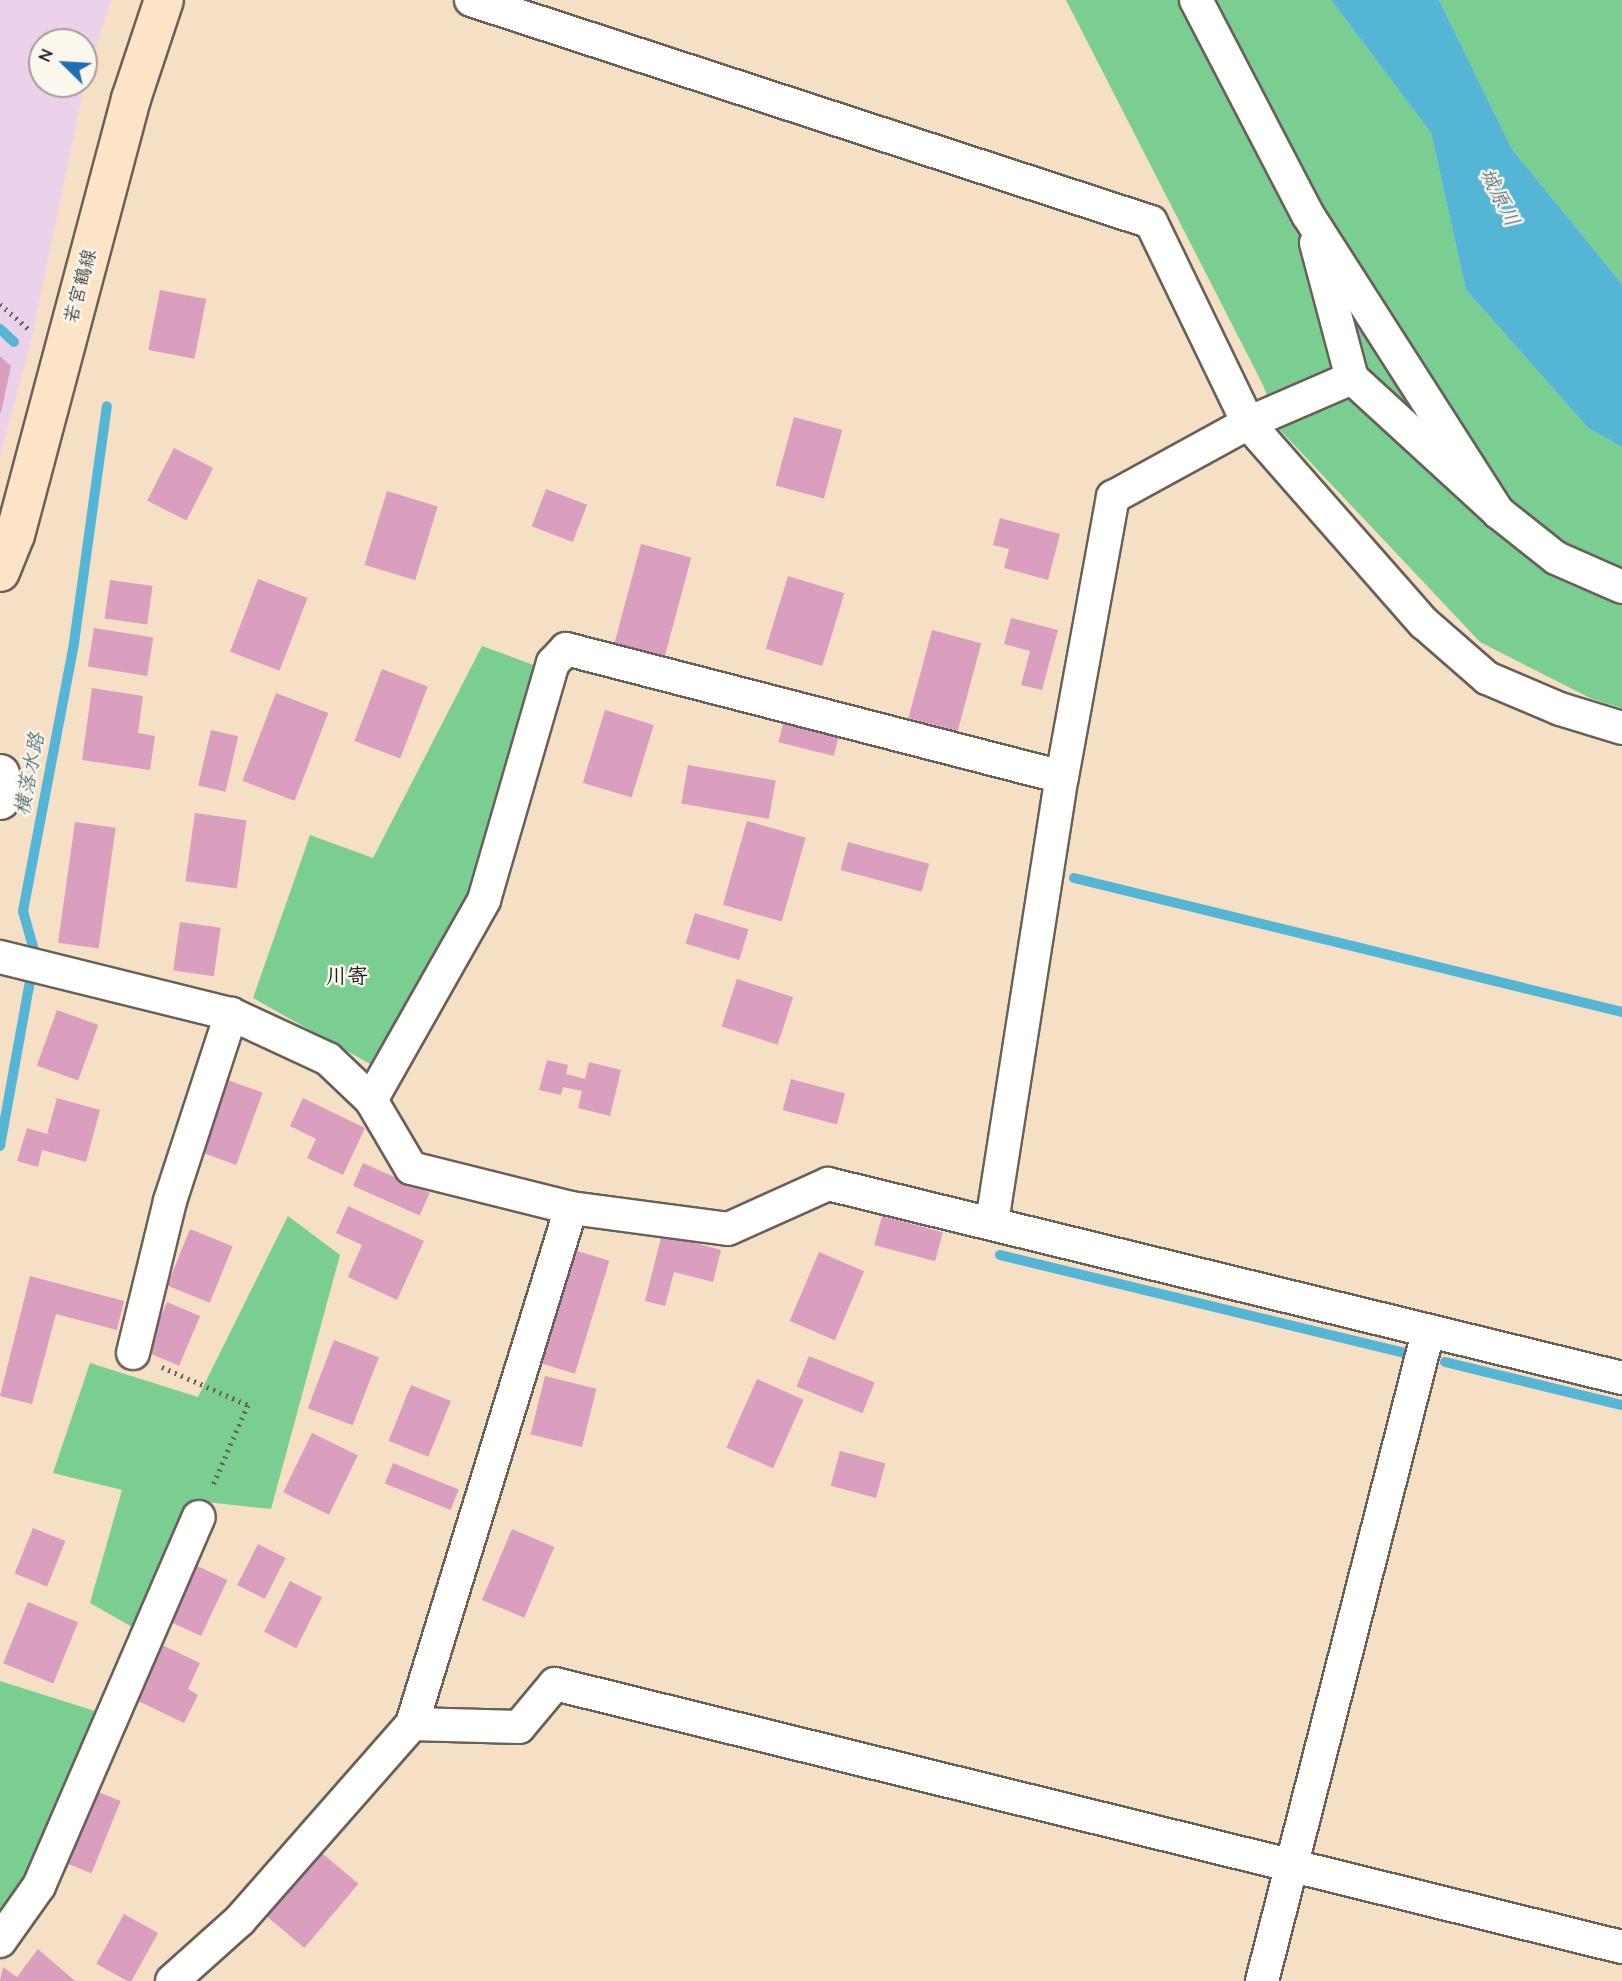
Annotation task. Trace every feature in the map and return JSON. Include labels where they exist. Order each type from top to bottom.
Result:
[{"type":"main road","name":"若宮鶴線","points":[[0,572],[15,534],[131,99],[164,0]]},
{"type":"street","points":[[471,0],[1151,222],[1248,423],[1424,623],[1487,678],[1560,709],[1622,728]]},
{"type":"street","points":[[1196,0],[1308,215],[1498,512]]},
{"type":"street","points":[[1308,215],[1352,378],[1498,512],[1556,558],[1622,586]]},
{"type":"street","points":[[992,1223],[1062,777],[1113,497],[1248,423],[1352,378]]},
{"type":"street","points":[[371,1100],[484,900],[553,663],[566,649],[1062,777]]},
{"type":"street","points":[[0,774],[0,800]]},
{"type":"street","points":[[6,959],[231,1014],[328,1059],[371,1100],[411,1168],[571,1208],[728,1229],[828,1184],[1622,1378]]},
{"type":"street","points":[[133,1353],[170,1201],[231,1014]]},
{"type":"street","points":[[172,1981],[240,1920],[412,1724],[571,1208]]},
{"type":"street","points":[[1262,1981],[1428,1332]]},
{"type":"street","points":[[0,1941],[39,1886],[199,1517]]},
{"type":"street","points":[[412,1724],[519,1727],[555,1684],[1622,1947]]},
{"type":"path","points":[[133,1353],[248,1405],[199,1517]]},
{"type":"shaded area","points":[[0,0],[111,0],[98,40],[98,28],[28,28],[28,98],[82,98],[31,341],[0,456]]},
{"type":"green space","points":[[1066,0],[1331,0],[1431,133],[1466,290],[1588,428],[1622,447],[1622,708],[1592,699],[1480,642],[1280,430],[1263,385]]},
{"type":"green space","points":[[1439,0],[1622,0],[1622,284],[1512,149]]},
{"type":"green space","points":[[482,646],[542,668],[477,895],[372,1065],[253,998],[310,835],[373,858]]},
{"type":"green space","points":[[288,1216],[340,1255],[271,1509],[197,1501],[141,1632],[90,1603],[122,1490],[53,1473],[90,1363],[198,1397]]},
{"type":"green space","points":[[0,1681],[98,1712],[30,1873],[0,1914]]},
{"type":"water","name":"城原川","points":[[1331,0],[1439,0],[1512,149],[1622,284],[1622,447],[1588,428],[1466,290],[1431,133]]},
{"type":"building","points":[[160,290],[206,299],[194,359],[148,350]]},
{"type":"building","points":[[0,356],[11,366],[1,413],[0,413]]},
{"type":"building","points":[[794,417],[842,430],[824,499],[776,486]]},
{"type":"building","points":[[174,448],[213,468],[186,521],[147,501]]},
{"type":"building","points":[[546,489],[587,505],[573,542],[532,526]]},
{"type":"building","points":[[387,491],[438,506],[415,580],[364,565]]},
{"type":"building","points":[[1000,518],[1060,534],[1048,580],[1004,568],[1009,549],[993,545]]},
{"type":"building","points":[[641,544],[691,557],[664,658],[614,644]]},
{"type":"building","points":[[788,576],[844,593],[822,666],[766,649]]},
{"type":"building","points":[[258,579],[307,598],[280,671],[230,652]]},
{"type":"building","points":[[110,580],[153,586],[147,625],[105,619]]},
{"type":"building","points":[[1011,618],[1058,630],[1042,690],[1021,685],[1030,651],[1004,644]]},
{"type":"building","points":[[94,628],[153,637],[147,676],[88,667]]},
{"type":"building","points":[[932,630],[981,643],[958,731],[908,718]]},
{"type":"building","points":[[382,669],[428,687],[400,758],[354,741]]},
{"type":"building","points":[[92,688],[143,696],[138,733],[155,736],[150,770],[82,760]]},
{"type":"building","points":[[276,693],[328,713],[295,801],[242,781]]},
{"type":"building","points":[[605,710],[654,725],[632,798],[583,783]]},
{"type":"building","points":[[784,720],[839,734],[834,756],[778,742]]},
{"type":"building","points":[[211,730],[238,736],[225,792],[198,786]]},
{"type":"building","points":[[688,765],[776,780],[769,819],[681,803]]},
{"type":"building","points":[[195,813],[246,820],[237,889],[185,881]]},
{"type":"building","points":[[747,821],[806,838],[782,921],[723,905]]},
{"type":"building","points":[[75,822],[116,828],[99,949],[58,943]]},
{"type":"building","points":[[848,842],[929,864],[922,892],[840,870]]},
{"type":"building","points":[[695,913],[749,929],[739,960],[686,944]]},
{"type":"building","points":[[180,922],[221,928],[214,976],[173,971]]},
{"type":"building","points":[[737,979],[793,997],[778,1045],[722,1027]]},
{"type":"building","points":[[57,1010],[98,1025],[78,1080],[37,1065]]},
{"type":"building","points":[[547,1060],[568,1065],[566,1074],[585,1079],[589,1062],[621,1070],[610,1116],[578,1108],[582,1091],[563,1087],[561,1095],[539,1090]]},
{"type":"building","points":[[225,1079],[263,1093],[236,1165],[199,1151]]},
{"type":"building","points":[[791,1079],[845,1093],[837,1124],[783,1110]]},
{"type":"building","points":[[57,1098],[100,1110],[86,1162],[42,1150],[38,1167],[17,1161],[27,1128],[47,1134]]},
{"type":"building","points":[[303,1098],[365,1128],[343,1175],[307,1158],[316,1139],[290,1126]]},
{"type":"building","points":[[363,1163],[430,1193],[420,1216],[353,1186]]},
{"type":"building","points":[[348,1206],[424,1241],[397,1300],[348,1277],[362,1245],[336,1233]]},
{"type":"building","points":[[882,1216],[943,1232],[935,1261],[874,1245]]},
{"type":"building","points":[[190,1229],[233,1246],[210,1303],[167,1286]]},
{"type":"building","points":[[662,1234],[721,1250],[713,1282],[674,1272],[665,1306],[645,1301]]},
{"type":"building","points":[[574,1250],[609,1261],[575,1374],[540,1363]]},
{"type":"building","points":[[819,1252],[864,1271],[835,1340],[790,1321]]},
{"type":"building","points":[[30,1276],[124,1301],[117,1330],[56,1314],[32,1404],[0,1396]]},
{"type":"building","points":[[167,1302],[200,1316],[179,1366],[146,1352]]},
{"type":"building","points":[[334,1340],[379,1357],[353,1425],[308,1408]]},
{"type":"building","points":[[809,1356],[875,1383],[862,1413],[797,1387]]},
{"type":"building","points":[[545,1376],[596,1389],[582,1447],[530,1434]]},
{"type":"building","points":[[757,1379],[804,1400],[773,1468],[726,1448]]},
{"type":"building","points":[[411,1385],[451,1401],[428,1457],[389,1441]]},
{"type":"building","points":[[312,1433],[358,1455],[329,1515],[283,1492]]},
{"type":"building","points":[[840,1451],[885,1463],[876,1498],[831,1486]]},
{"type":"building","points":[[393,1463],[459,1490],[451,1510],[385,1483]]},
{"type":"building","points":[[33,1528],[65,1541],[47,1587],[15,1573]]},
{"type":"building","points":[[512,1529],[554,1547],[524,1618],[482,1600]]},
{"type":"building","points":[[258,1544],[286,1558],[265,1599],[237,1585]]},
{"type":"building","points":[[191,1563],[227,1580],[201,1636],[165,1619]]},
{"type":"building","points":[[290,1581],[322,1597],[296,1648],[264,1632]]},
{"type":"building","points":[[28,1602],[78,1622],[53,1683],[3,1663]]},
{"type":"building","points":[[160,1644],[200,1663],[188,1689],[198,1695],[184,1723],[134,1699]]},
{"type":"building","points":[[91,1789],[121,1801],[91,1873],[62,1861]]},
{"type":"building","points":[[317,1849],[358,1884],[304,1948],[263,1913]]},
{"type":"building","points":[[124,1914],[158,1933],[131,1981],[96,1964]]},
{"type":"building","points":[[38,1949],[75,1981],[0,1981],[3,1967],[17,1977]]},
{"type":"waterway","name":"横落水路","points":[[0,329],[14,342]]},
{"type":"waterway","name":"横落水路","points":[[0,1146],[35,954],[23,911],[74,643],[107,406]]},
{"type":"waterway","points":[[1074,878],[1622,1012]]},
{"type":"waterway","points":[[1000,1255],[1404,1353]]},
{"type":"waterway","points":[[1445,1362],[1622,1405]]},
{"type":"district","name":"川寄","points":[[347,976]]}]
